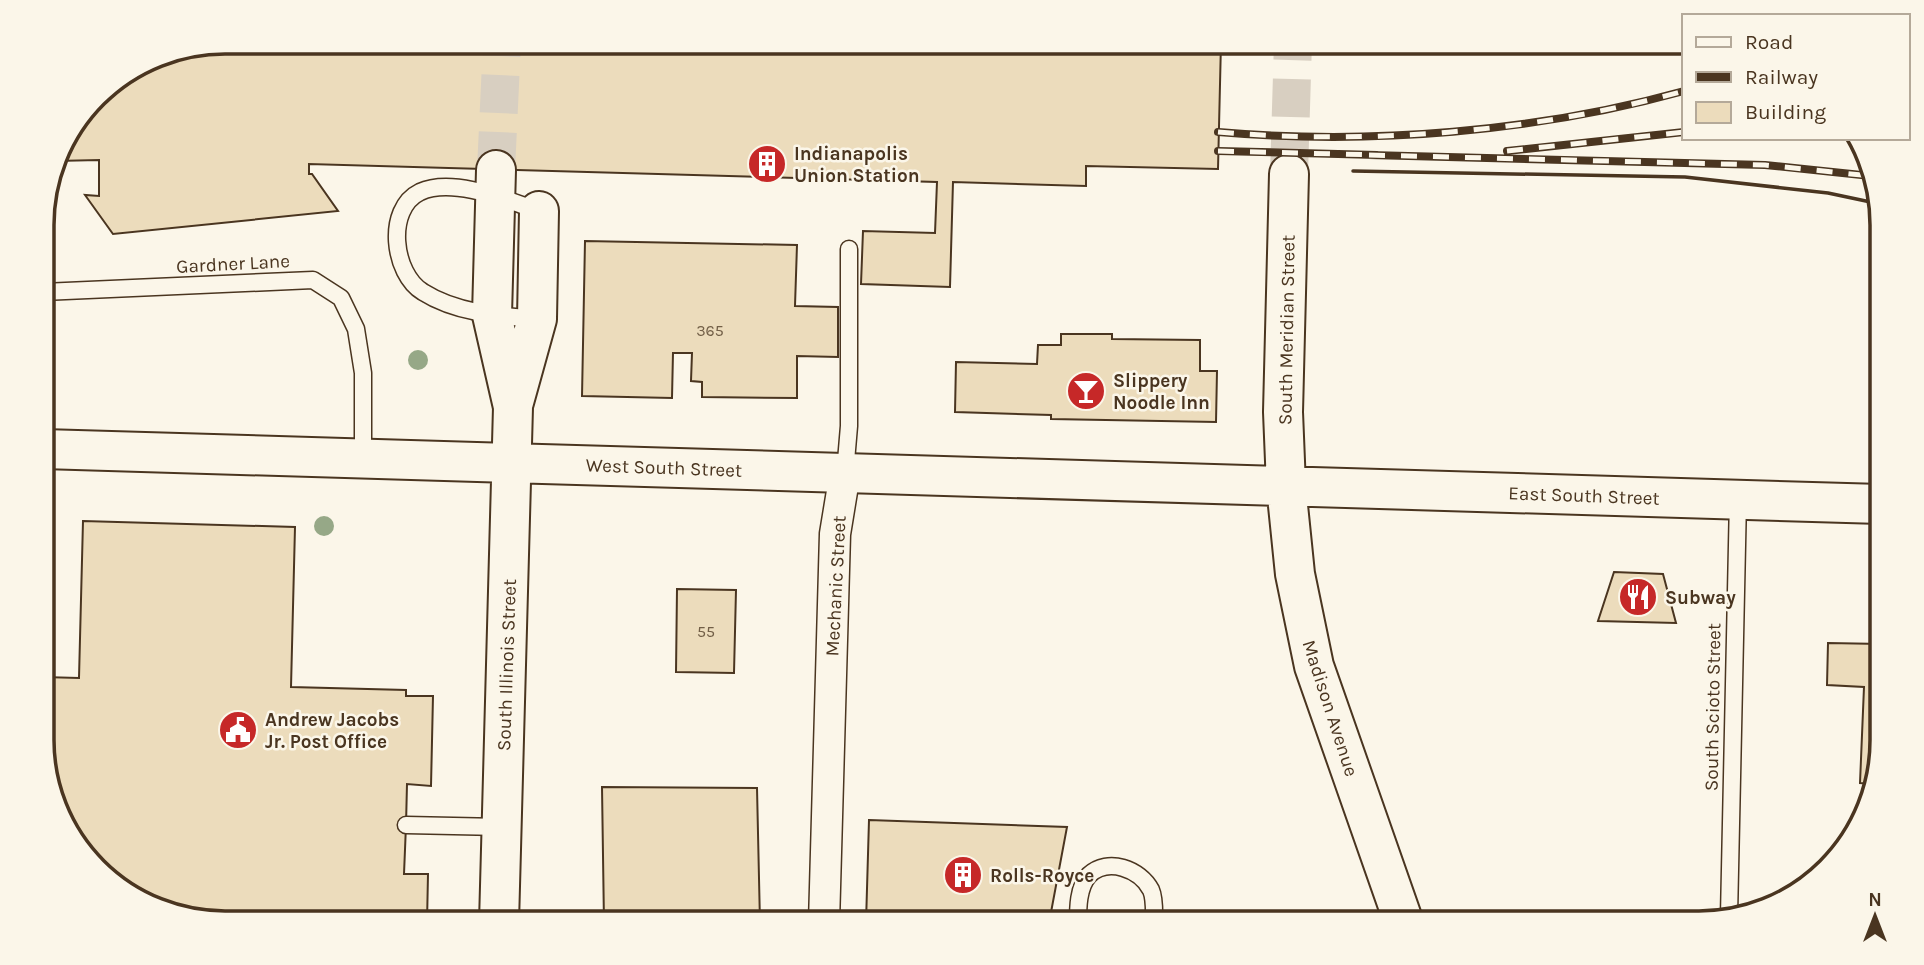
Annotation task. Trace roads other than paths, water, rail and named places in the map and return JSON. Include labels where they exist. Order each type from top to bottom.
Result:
[{"type":"main road","name":"South Meridian Street","points":[[1286,486],[1283,412],[1289,174]]},
{"type":"main road","name":"South Illinois Street","points":[[496,183],[492,315],[513,407],[499,911]]},
{"type":"main road","name":"South Illinois Street","points":[[513,407],[537,319],[539,211]]},
{"type":"main road","name":"West South Street","points":[[55,449],[1286,486]]},
{"type":"main road","name":"East South Street","points":[[1286,486],[1870,504]]},
{"type":"main road","name":"Madison Avenue","points":[[1286,486],[1295,574],[1314,666],[1400,910]]},
{"type":"street","name":"Mechanic Street","points":[[824,911],[835,534],[845,473]]},
{"type":"lane","points":[[537,319],[492,315],[445,303],[421,292],[405,275],[398,255],[397,230],[407,202],[421,192],[496,183],[539,211]]},
{"type":"lane","name":"Mechanic Street","points":[[845,473],[849,426],[849,249]]},
{"type":"lane","name":"Gardner Lane","points":[[55,291],[313,280],[341,298],[356,329],[363,373],[363,458]]},
{"type":"lane","name":"South Scioto Street","points":[[1729,907],[1738,499]]},
{"type":"lane","points":[[406,825],[501,827]]},
{"type":"lane","points":[[1078,910],[1082,890],[1089,876],[1101,869],[1121,866],[1140,877],[1151,890],[1153,910]]},
{"type":"tunnel","points":[[496,170],[501,54]]},
{"type":"tunnel","points":[[1289,174],[1293,54]]},
{"type":"railway","points":[[1218,132],[1335,137],[1453,132],[1570,117],[1682,92]]},
{"type":"railway","points":[[1507,151],[1682,132]]},
{"type":"railway","points":[[1218,151],[1377,155]]},
{"type":"railway","points":[[1369,155],[1765,165],[1862,175]]},
{"type":"place","name":"Indianapolis Union Station","points":[[767,164]]},
{"type":"place","name":"Slippery Noodle Inn","points":[[1086,391]]},
{"type":"place","name":"Subway","points":[[1638,597]]},
{"type":"place","name":"Andrew Jacobs Jr. Post Office","points":[[238,730]]},
{"type":"place","name":"Rolls-Royce","points":[[963,875]]}]
